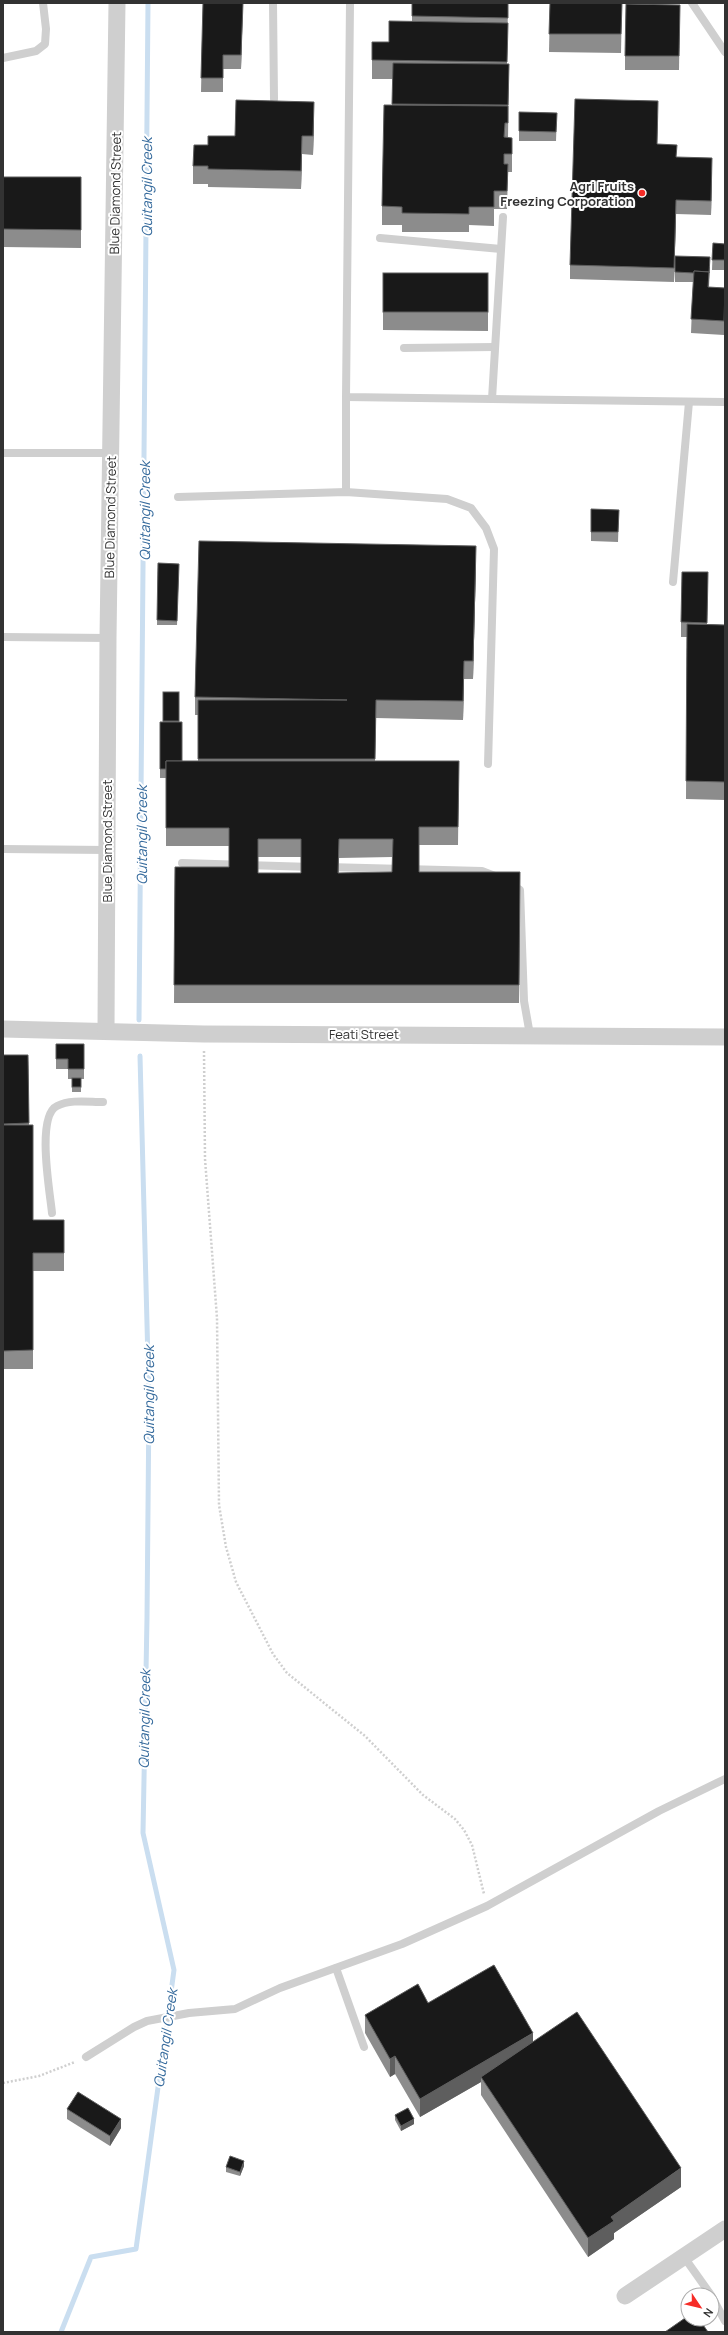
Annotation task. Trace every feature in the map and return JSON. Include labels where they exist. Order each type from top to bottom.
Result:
[{"type":"street","name":"Blue Diamond Street","points":[[106,1031],[108,638],[112,453],[117,3]]},
{"type":"street","name":"Feati Street","points":[[3,1029],[204,1034],[725,1037]]},
{"type":"street","points":[[625,2296],[725,2229]]},
{"type":"lane","points":[[3,58],[36,51],[44,44],[46,29],[43,3]]},
{"type":"lane","points":[[272,3],[274,99]]},
{"type":"lane","points":[[346,492],[350,3]]},
{"type":"lane","points":[[692,3],[725,52]]},
{"type":"lane","points":[[492,399],[503,217]]},
{"type":"lane","points":[[380,238],[501,249]]},
{"type":"lane","points":[[404,348],[495,347]]},
{"type":"lane","points":[[346,397],[725,402]]},
{"type":"lane","points":[[673,582],[689,402]]},
{"type":"lane","points":[[3,453],[112,453]]},
{"type":"lane","points":[[178,496],[346,492],[448,499],[470,508],[486,528],[494,549],[488,764]]},
{"type":"lane","points":[[3,637],[108,638]]},
{"type":"lane","points":[[3,849],[107,850]]},
{"type":"lane","points":[[182,864],[482,870],[501,878],[520,890],[524,1001],[530,1035]]},
{"type":"lane","points":[[52,1213],[45,1138],[48,1117],[56,1106],[68,1102],[103,1102]]},
{"type":"lane","points":[[86,2056],[134,2027],[160,2017],[235,2009],[280,1988],[402,1944],[487,1906],[652,1814],[725,1779]]},
{"type":"lane","points":[[336,1968],[364,2046]]},
{"type":"lane","points":[[684,2257],[706,2287]]},
{"type":"lane","points":[[720,2311],[725,2321]]},
{"type":"path","points":[[204,1034],[205,1159],[217,1318],[219,1505],[230,1565],[247,1607],[279,1664],[300,1684],[369,1740],[423,1795],[455,1819],[464,1830],[472,1845],[487,1906]]},
{"type":"path","points":[[3,2083],[64,2068],[86,2056]]},
{"type":"building","points":[[203,3],[243,3],[241,55],[223,55],[223,78],[201,78]]},
{"type":"building","points":[[412,3],[508,3],[508,18],[412,16]]},
{"type":"building","points":[[550,3],[622,3],[621,34],[549,34]]},
{"type":"building","points":[[626,4],[680,5],[679,56],[625,56]]},
{"type":"building","points":[[389,21],[508,23],[507,62],[372,60],[372,42],[389,42]]},
{"type":"building","points":[[393,63],[509,64],[508,105],[392,104]]},
{"type":"building","name":"Agri Fruits Freezing Corporation","points":[[575,99],[658,101],[657,144],[677,145],[676,157],[712,158],[711,201],[676,200],[674,268],[570,265]]},
{"type":"building","points":[[236,100],[314,102],[313,136],[302,136],[301,171],[208,169],[208,166],[193,166],[194,145],[208,145],[208,136],[235,136]]},
{"type":"building","points":[[384,105],[508,106],[508,123],[505,123],[504,137],[512,138],[512,154],[504,154],[504,164],[508,164],[507,191],[494,191],[494,207],[469,207],[469,214],[402,213],[402,207],[382,206]]},
{"type":"building","points":[[519,112],[557,113],[556,132],[519,131]]},
{"type":"building","points":[[3,177],[81,177],[81,230],[3,229]]},
{"type":"building","points":[[713,243],[725,244],[725,260],[712,260]]},
{"type":"building","points":[[675,256],[710,257],[709,273],[694,271],[694,273],[675,272]]},
{"type":"building","points":[[694,271],[709,272],[708,287],[725,288],[724,321],[691,319]]},
{"type":"building","points":[[383,273],[488,273],[488,312],[383,312]]},
{"type":"building","points":[[591,509],[619,510],[618,532],[591,532]]},
{"type":"building","points":[[199,541],[476,546],[473,661],[464,661],[463,701],[376,700],[375,759],[198,759],[198,700],[347,700],[195,697]]},
{"type":"building","points":[[158,563],[179,564],[177,621],[157,620]]},
{"type":"building","points":[[682,572],[708,572],[707,623],[681,622]]},
{"type":"building","points":[[687,624],[725,625],[725,782],[686,781]]},
{"type":"building","points":[[163,692],[179,692],[179,721],[163,721]]},
{"type":"building","points":[[160,722],[182,722],[182,761],[166,761],[166,769],[160,769]]},
{"type":"building","points":[[166,761],[459,761],[458,827],[419,827],[419,872],[520,872],[519,985],[174,985],[175,867],[229,867],[229,828],[166,828]],"holes":[[[258,839],[301,839],[301,873],[258,873]],[[339,839],[393,839],[392,872],[338,873]]]},
{"type":"building","points":[[56,1044],[84,1044],[84,1069],[68,1069],[68,1059],[56,1059]]},
{"type":"building","points":[[3,1055],[28,1055],[29,1123],[3,1124]]},
{"type":"building","points":[[72,1078],[81,1078],[81,1087],[72,1087]]},
{"type":"building","points":[[3,1125],[33,1125],[33,1220],[64,1220],[64,1253],[33,1253],[33,1350],[3,1351]]},
{"type":"building","points":[[494,1965],[533,2033],[420,2099],[395,2056],[390,2059],[365,2015],[418,1984],[428,2003]]},
{"type":"building","points":[[577,2012],[681,2168],[611,2217],[614,2221],[588,2238],[481,2077]]},
{"type":"building","points":[[78,2092],[121,2119],[110,2136],[67,2109]]},
{"type":"building","points":[[408,2108],[414,2119],[401,2126],[395,2115]]},
{"type":"building","points":[[230,2156],[244,2161],[240,2172],[226,2167]]},
{"type":"building","points":[[680,2322],[680,2327],[705,2327],[708,2332],[665,2332]]},
{"type":"waterway","name":"Quitangil Creek","points":[[139,1020],[148,3]]},
{"type":"waterway","name":"Quitangil Creek","points":[[61,2332],[91,2257],[136,2249],[174,1970],[143,1833],[149,1400],[140,1056]]},
{"type":"place","name":"Agri Fruits Freezing Corporation","points":[[642,193]]}]
